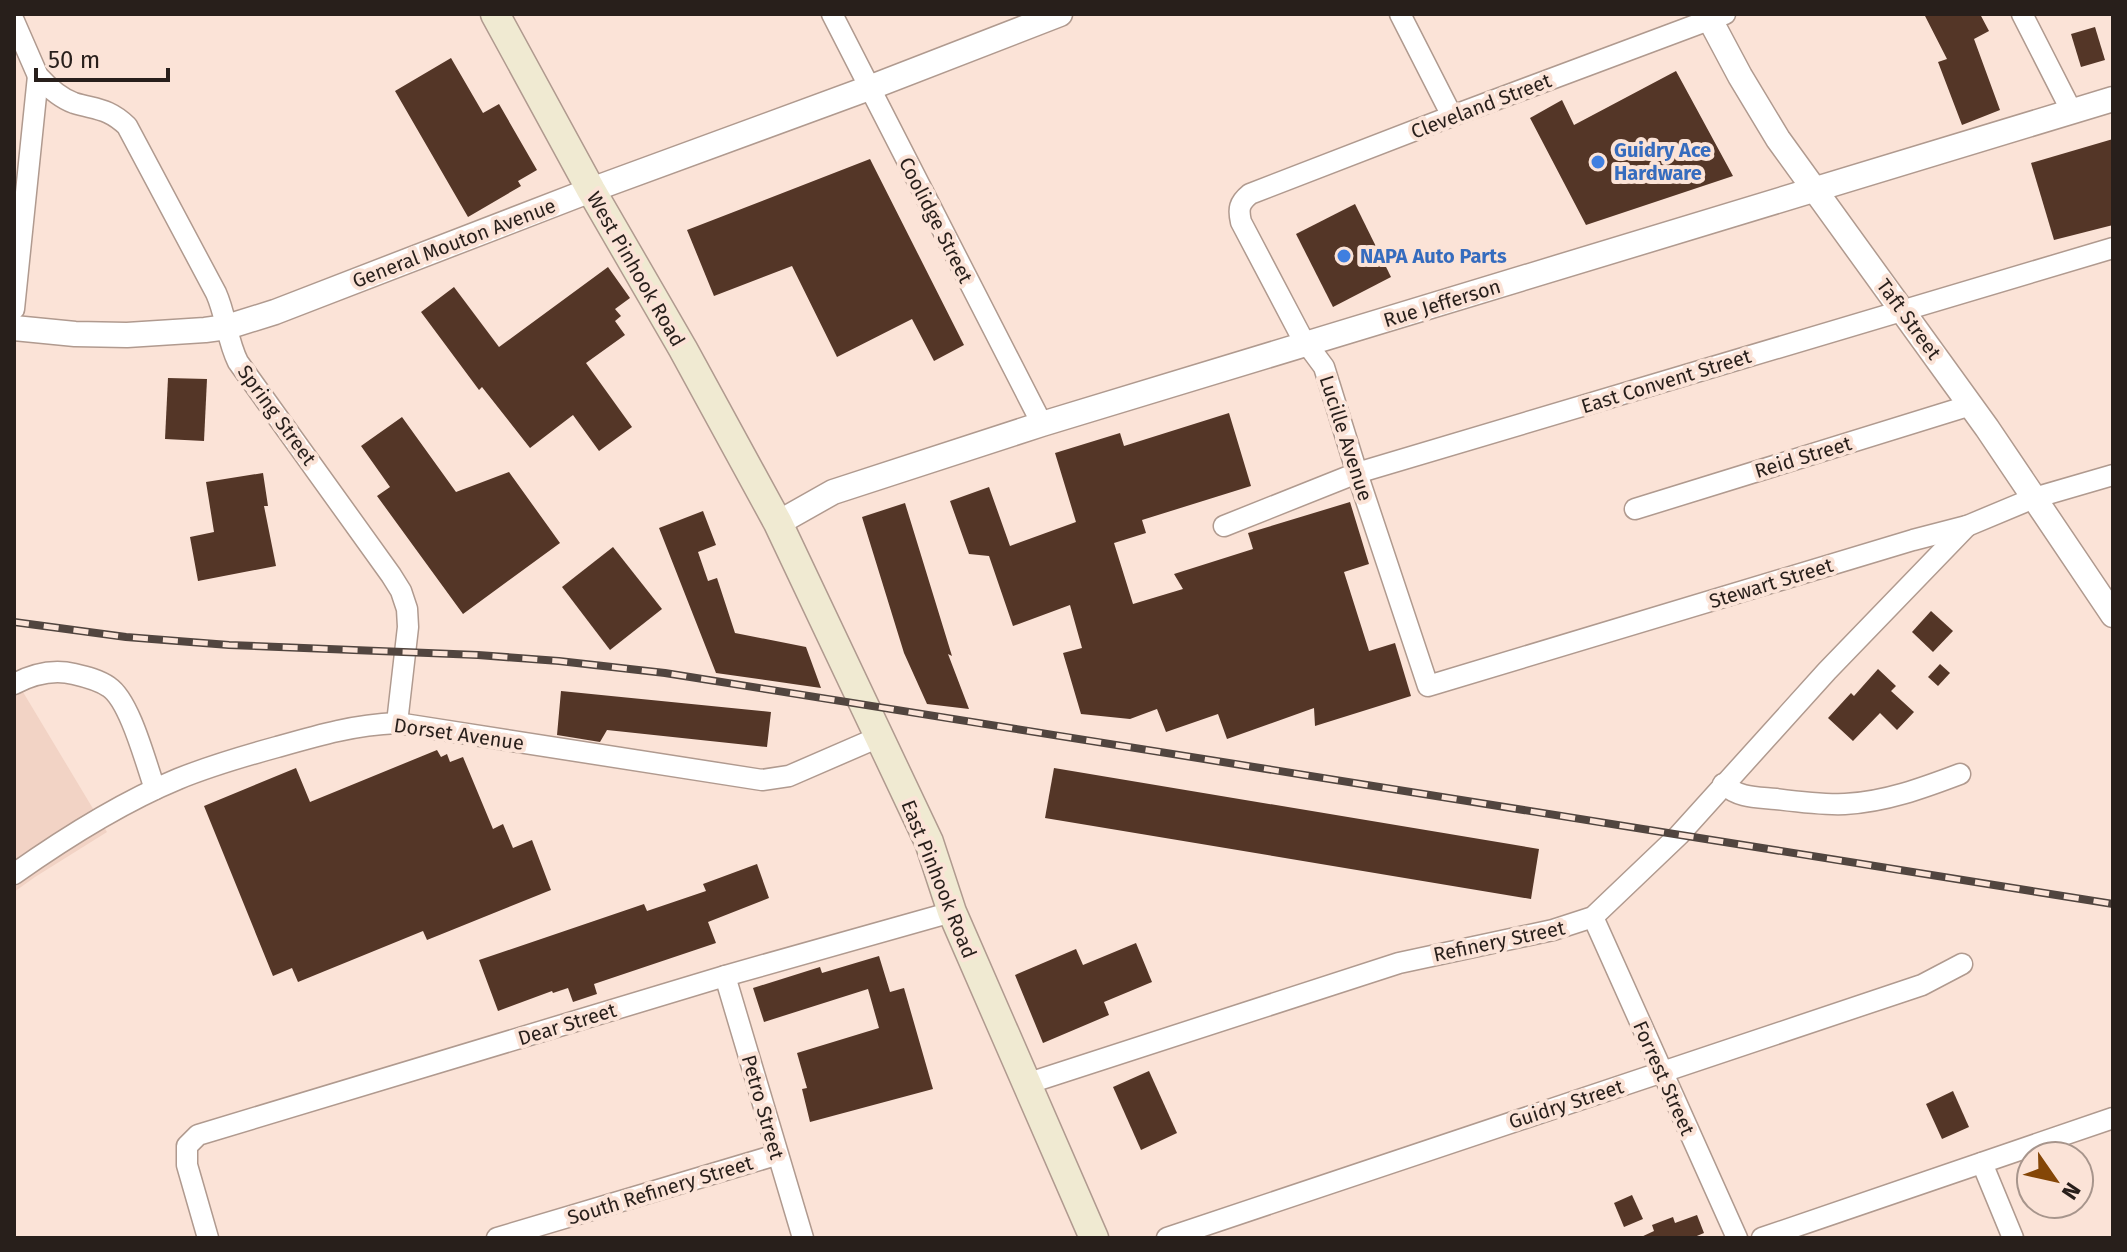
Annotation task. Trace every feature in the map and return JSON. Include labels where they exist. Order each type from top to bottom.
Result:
[{"type":"main road","name":"West Pinhook Road","points":[[495,14],[778,523]]},
{"type":"main road","name":"East Pinhook Road","points":[[778,523],[929,842],[952,912],[1094,1238]]},
{"type":"street","name":"Coolidge Street","points":[[832,14],[1042,424]]},
{"type":"street","name":"General Mouton Avenue","points":[[14,328],[127,335],[227,327],[275,312],[1060,14]]},
{"type":"street","points":[[1400,14],[1452,116]]},
{"type":"street","points":[[2022,14],[2072,112]]},
{"type":"street","name":"Cleveland Street","points":[[1240,203],[1250,194],[1714,16]]},
{"type":"street","name":"Taft Street","points":[[1714,16],[1759,110],[1778,139],[1971,405],[2113,615]]},
{"type":"street","name":"Spring Street","points":[[14,21],[38,76],[57,94],[73,102],[103,109],[116,115],[127,126],[216,293],[238,362],[401,591],[407,609],[408,627],[397,723]]},
{"type":"street","points":[[14,309],[38,76]]},
{"type":"street","name":"Rue Jefferson","points":[[778,523],[833,492],[1042,424],[2113,99]]},
{"type":"street","name":"Lucille Avenue","points":[[1240,203],[1238,213],[1241,222],[1306,343],[1324,367],[1428,686]]},
{"type":"street","name":"East Convent Street","points":[[1224,526],[1357,473],[2113,248]]},
{"type":"street","name":"Reid Street","points":[[1635,509],[1971,405]]},
{"type":"street","name":"Stewart Street","points":[[1428,686],[1967,526],[2034,498],[2113,475]]},
{"type":"street","name":"Refinery Street","points":[[1026,1084],[1399,963],[1553,930],[1593,917],[1679,835],[1827,671],[1967,526]]},
{"type":"street","points":[[14,684],[28,676],[66,672],[110,687],[124,704],[155,789]]},
{"type":"street","name":"Dorset Avenue","points":[[14,874],[83,828],[155,789],[229,760],[366,724],[397,723],[762,780],[789,776],[879,737]]},
{"type":"street","points":[[1723,784],[1732,793],[1747,797],[1846,804],[1890,797],[1960,774]]},
{"type":"street","name":"Dear Street","points":[[208,1238],[187,1165],[187,1146],[198,1135],[725,976],[952,912]]},
{"type":"street","name":"Forrest Street","points":[[1593,917],[1737,1238]]},
{"type":"street","name":"Guidry Street","points":[[1167,1238],[1922,985],[1962,964]]},
{"type":"street","name":"Petro Street","points":[[725,976],[803,1238]]},
{"type":"street","points":[[1762,1238],[2113,1118]]},
{"type":"street","name":"South Refinery Street","points":[[497,1238],[776,1155]]},
{"type":"street","points":[[1982,1163],[2013,1238]]},
{"type":"shaded area","points":[[14,677],[107,832],[14,892]]},
{"type":"building","points":[[1924,14],[1980,14],[1989,31],[1974,39],[2000,110],[1962,125],[1938,62],[1947,59]]},
{"type":"building","points":[[2095,27],[2105,60],[2081,67],[2071,34]]},
{"type":"building","points":[[451,58],[483,113],[499,104],[537,170],[518,181],[521,186],[468,217],[395,91]]},
{"type":"building","points":[[1676,71],[1733,176],[1586,225],[1530,118],[1562,100],[1574,125]]},
{"type":"building","points":[[2113,139],[2113,225],[2054,240],[2031,163]]},
{"type":"building","points":[[870,159],[964,345],[934,361],[912,319],[837,357],[792,266],[714,296],[687,230]]},
{"type":"building","name":"NAPA Auto Parts","points":[[1355,204],[1391,277],[1333,307],[1296,234]]},
{"type":"building","points":[[608,267],[630,298],[615,309],[621,316],[615,321],[625,335],[586,363],[632,427],[599,451],[573,415],[530,448],[482,387],[479,390],[421,312],[454,287],[499,347]]},
{"type":"building","points":[[168,378],[207,379],[204,441],[165,439]]},
{"type":"building","points":[[1229,413],[1251,486],[1142,520],[1146,533],[1114,543],[1133,604],[1183,589],[1174,574],[1253,549],[1248,533],[1350,502],[1369,564],[1344,572],[1369,651],[1395,643],[1411,696],[1315,726],[1314,708],[1227,739],[1218,714],[1166,732],[1157,709],[1130,719],[1081,714],[1063,653],[1082,648],[1070,605],[1013,626],[989,556],[969,554],[950,501],[989,487],[1010,546],[1076,522],[1055,453],[1120,433],[1124,446]]},
{"type":"building","points":[[402,417],[456,492],[509,472],[560,543],[463,614],[377,496],[390,487],[361,446]]},
{"type":"building","points":[[263,473],[268,506],[264,506],[276,566],[198,581],[190,537],[214,532],[206,482]]},
{"type":"building","points":[[905,503],[952,656],[948,654],[969,709],[927,704],[904,653],[862,517]]},
{"type":"building","points":[[703,511],[716,545],[698,552],[708,581],[717,578],[735,633],[806,647],[821,688],[716,673],[659,528]]},
{"type":"building","points":[[613,547],[662,609],[610,650],[562,587]]},
{"type":"building","points":[[1931,611],[1953,631],[1933,652],[1912,632]]},
{"type":"building","points":[[1940,664],[1950,673],[1938,686],[1928,677]]},
{"type":"building","points":[[1878,669],[1896,686],[1891,691],[1914,712],[1897,730],[1880,713],[1853,741],[1828,718],[1851,693],[1854,696]]},
{"type":"building","points":[[561,691],[771,712],[767,747],[607,730],[600,742],[557,735]]},
{"type":"building","points":[[437,750],[441,757],[447,754],[450,762],[463,757],[493,829],[503,824],[513,848],[532,840],[551,890],[427,940],[423,931],[298,982],[292,968],[273,976],[204,806],[296,768],[310,802]]},
{"type":"building","points":[[1054,768],[1539,849],[1531,899],[1045,818]]},
{"type":"building","points":[[757,864],[769,898],[708,922],[716,943],[594,984],[597,994],[573,1002],[568,988],[498,1011],[479,960],[644,904],[647,911],[706,891],[703,884]]},
{"type":"building","points":[[1136,943],[1152,982],[1104,1002],[1109,1015],[1043,1043],[1015,975],[1076,949],[1083,965]]},
{"type":"building","points":[[879,956],[890,992],[904,988],[933,1089],[810,1122],[802,1089],[807,1088],[797,1053],[879,1028],[868,989],[764,1022],[753,988],[820,967],[822,973]]},
{"type":"building","points":[[1149,1071],[1177,1133],[1141,1150],[1113,1087]]},
{"type":"building","points":[[1953,1091],[1969,1127],[1942,1139],[1926,1104]]},
{"type":"building","points":[[1632,1195],[1643,1219],[1624,1227],[1614,1203]]},
{"type":"building","points":[[1697,1215],[1704,1233],[1692,1238],[1639,1238],[1654,1231],[1652,1225],[1673,1217],[1675,1223]]},
{"type":"railway","points":[[14,622],[126,637],[229,645],[478,655],[665,673],[2113,904]]},
{"type":"place","name":"Guidry Ace Hardware","points":[[1598,162]]},
{"type":"place","name":"NAPA Auto Parts","points":[[1344,256]]}]
